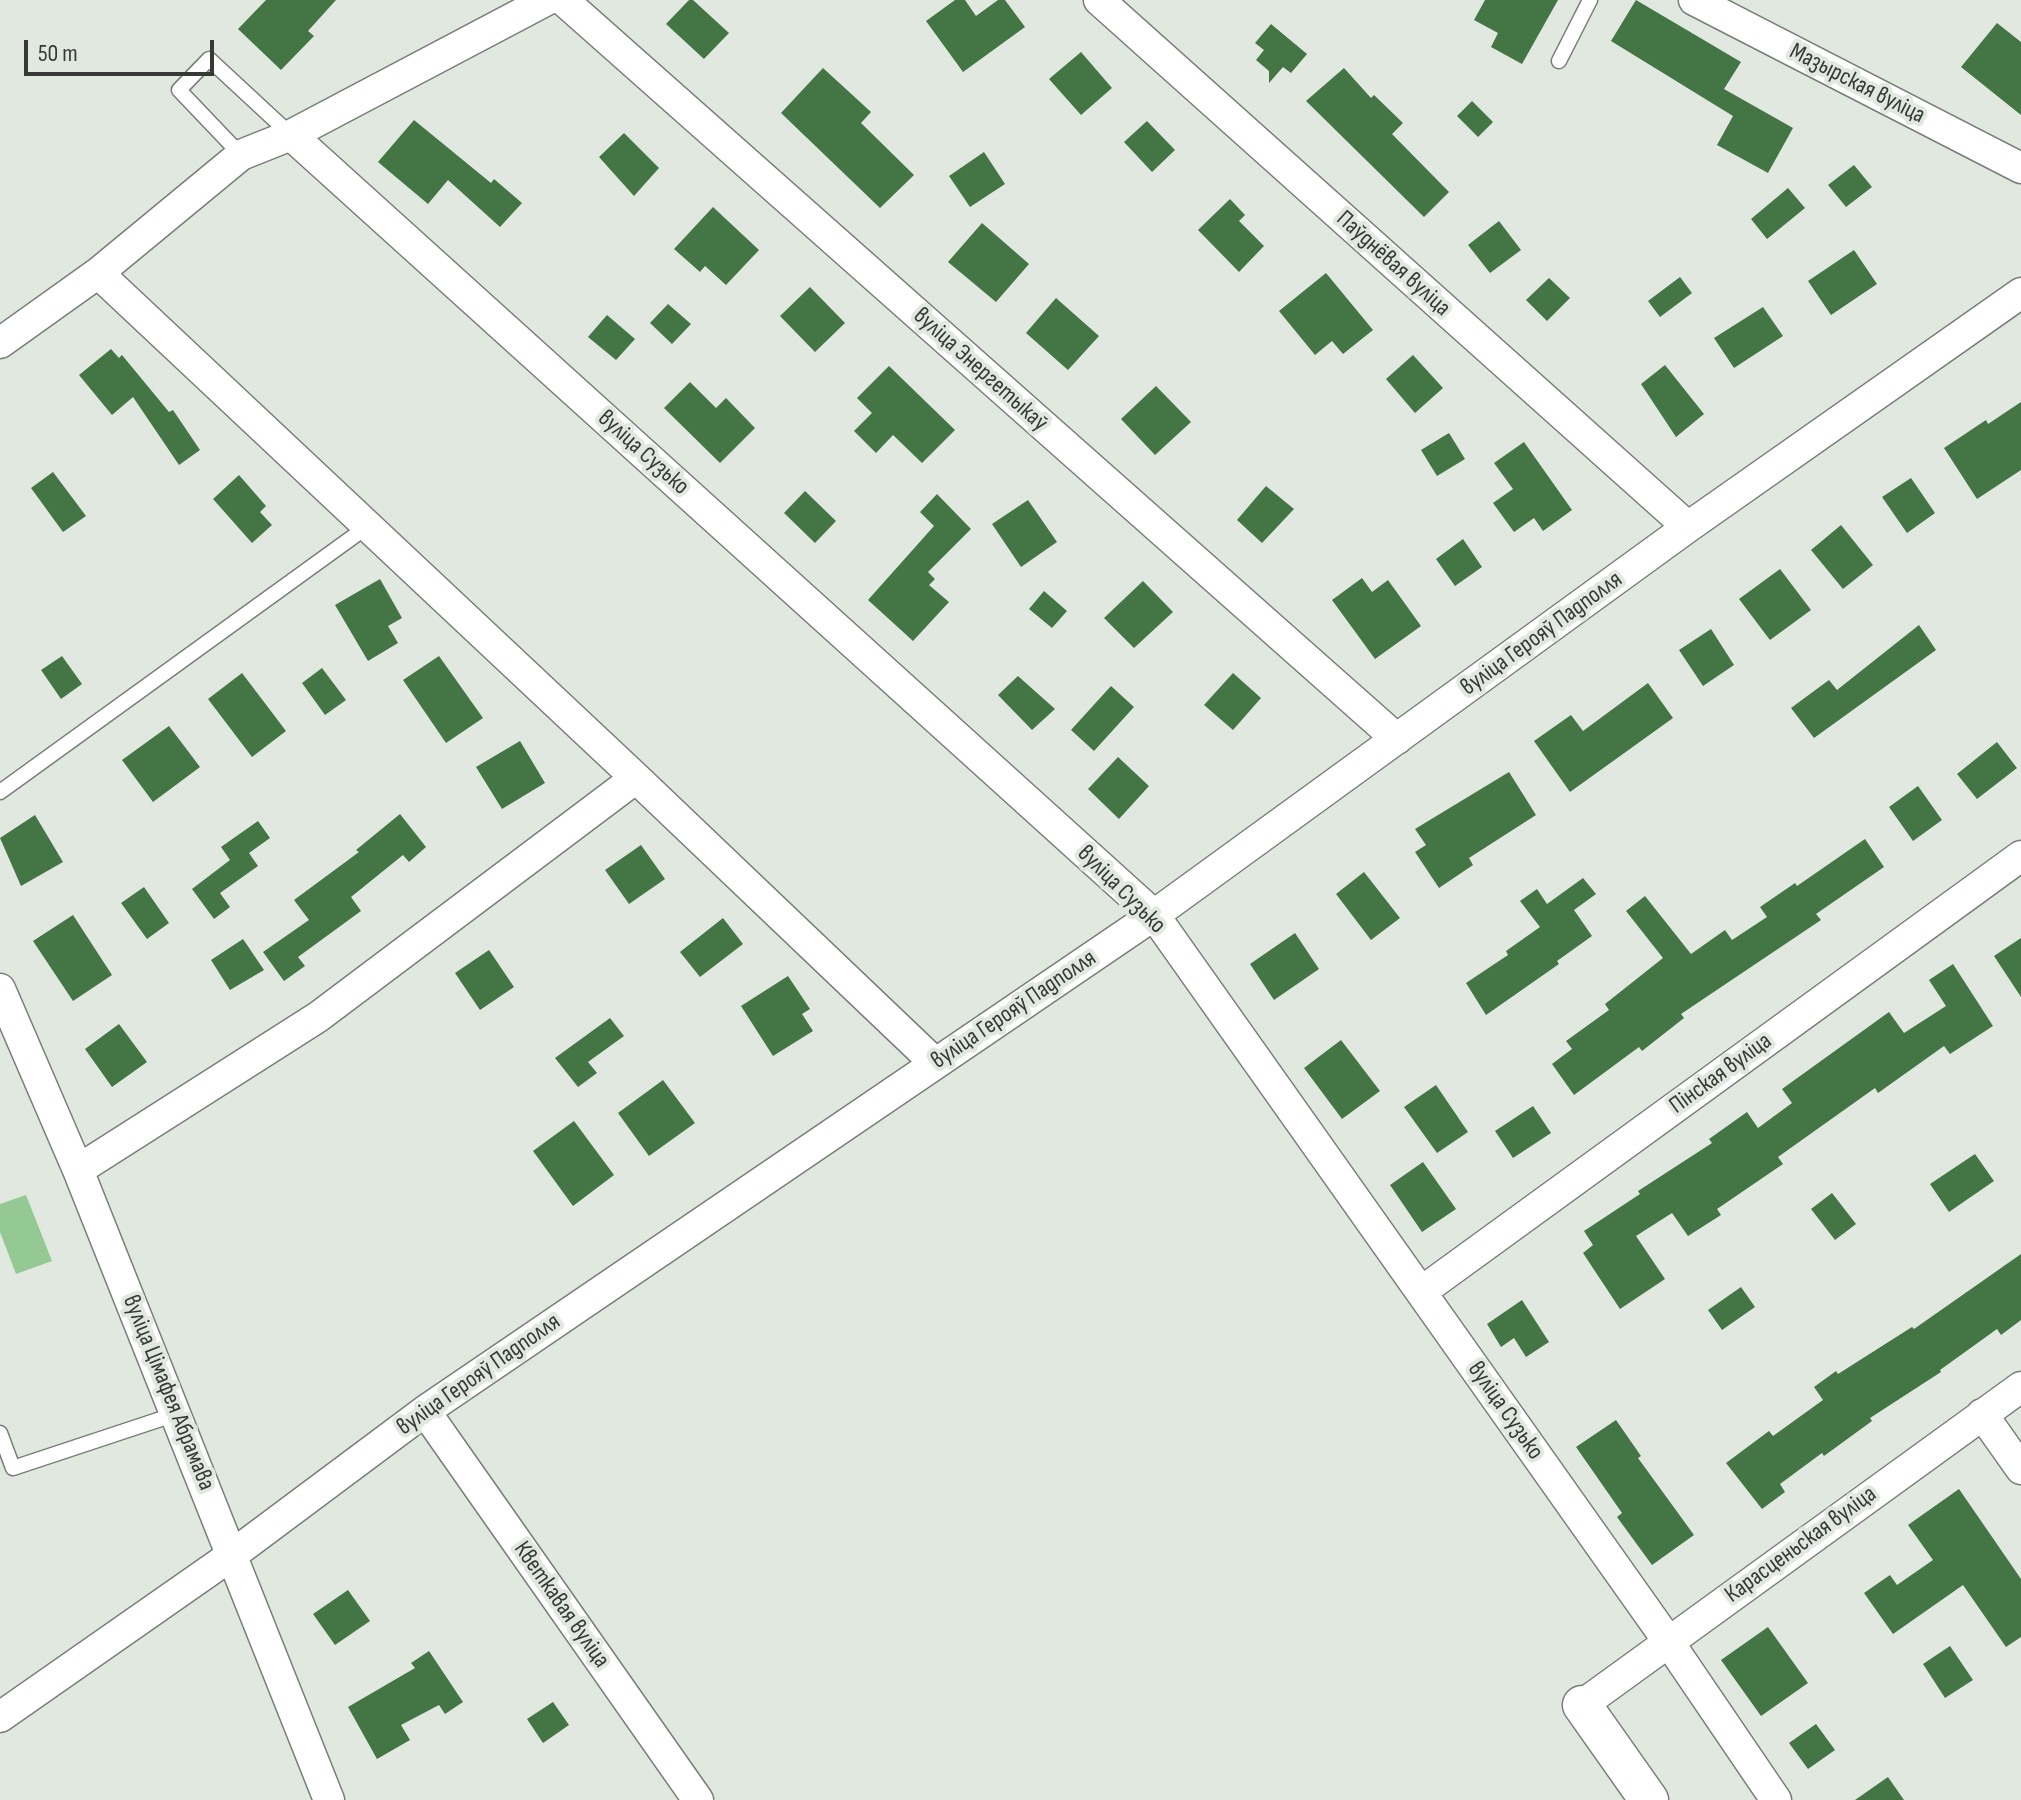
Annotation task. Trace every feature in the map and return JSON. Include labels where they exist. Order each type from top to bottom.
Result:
[{"type":"street","points":[[0,343],[98,273],[241,155],[291,135],[547,0]]},
{"type":"street","name":"вуліца Энергетыкаў","points":[[563,0],[1397,739]]},
{"type":"street","name":"Паўднёвая вуліца","points":[[1099,0],[1688,527]]},
{"type":"street","name":"Мазырская вуліца","points":[[1694,0],[2021,168]]},
{"type":"street","name":"вуліца Сузько","points":[[291,135],[1154,915],[1668,1641],[1776,1800]]},
{"type":"street","points":[[98,273],[935,1063]]},
{"type":"street","name":"вуліца Герояў Падполля","points":[[0,1717],[232,1555],[425,1411],[1154,915],[1688,527],[2021,293]]},
{"type":"street","points":[[78,1170],[318,1017],[636,778]]},
{"type":"street","name":"Пінская вуліца","points":[[1421,1292],[2021,856]]},
{"type":"street","name":"вуліца Цімафея Абрамава","points":[[0,989],[78,1170],[329,1800]]},
{"type":"street","name":"Карасценьская вуліца","points":[[1582,1705],[2021,1387]]},
{"type":"street","name":"Кветкавая вуліца","points":[[425,1411],[698,1800]]},
{"type":"street","points":[[1982,1414],[2021,1469]]},
{"type":"street","points":[[1582,1705],[1649,1800]]},
{"type":"lane","points":[[1559,61],[1590,0]]},
{"type":"lane","points":[[241,155],[179,90],[209,59],[291,135]]},
{"type":"lane","points":[[0,792],[368,526]]},
{"type":"lane","points":[[0,1433],[13,1468],[176,1414]]},
{"type":"green space","points":[[26,1195],[52,1261],[16,1274],[0,1232],[0,1204]]},
{"type":"building","points":[[266,0],[336,0],[308,31],[314,36],[281,70],[238,29]]},
{"type":"building","points":[[689,0],[693,0],[729,33],[704,59],[666,24]]},
{"type":"building","points":[[955,0],[965,0],[976,16],[998,0],[1005,0],[1025,27],[963,72],[926,21]]},
{"type":"building","points":[[1485,0],[1558,0],[1522,64],[1491,47],[1498,33],[1474,20]]},
{"type":"building","points":[[1636,0],[1741,62],[1724,89],[1793,128],[1768,173],[1717,145],[1733,116],[1611,41]]},
{"type":"building","points":[[1997,23],[2021,42],[2021,115],[1961,67]]},
{"type":"building","points":[[1271,24],[1307,54],[1291,73],[1283,67],[1269,83],[1269,71],[1256,60],[1264,50],[1255,43]]},
{"type":"building","points":[[1081,52],[1112,88],[1081,115],[1049,79]]},
{"type":"building","points":[[823,68],[871,112],[861,123],[914,175],[880,208],[781,113]]},
{"type":"building","points":[[1344,68],[1371,98],[1374,95],[1403,123],[1392,134],[1449,192],[1424,217],[1306,101]]},
{"type":"building","points":[[1472,101],[1493,122],[1478,137],[1457,116]]},
{"type":"building","points":[[414,120],[491,183],[494,179],[522,203],[500,227],[448,180],[428,204],[378,162]]},
{"type":"building","points":[[1147,121],[1175,150],[1152,172],[1124,142]]},
{"type":"building","points":[[624,133],[659,168],[634,196],[599,157]]},
{"type":"building","points":[[984,152],[1005,184],[970,207],[949,176]]},
{"type":"building","points":[[1854,165],[1872,187],[1846,207],[1828,185]]},
{"type":"building","points":[[1788,188],[1805,208],[1767,239],[1751,219]]},
{"type":"building","points":[[1230,199],[1245,215],[1239,221],[1264,246],[1239,272],[1198,230]]},
{"type":"building","points":[[713,207],[759,250],[726,285],[705,266],[700,272],[674,249]]},
{"type":"building","points":[[1499,221],[1521,250],[1490,273],[1468,245]]},
{"type":"building","points":[[982,223],[1029,264],[996,302],[948,262]]},
{"type":"building","points":[[1854,250],[1877,284],[1831,315],[1808,281]]},
{"type":"building","points":[[1326,273],[1373,330],[1343,354],[1332,341],[1315,355],[1279,311]]},
{"type":"building","points":[[1680,277],[1692,293],[1660,317],[1648,301]]},
{"type":"building","points":[[1549,278],[1570,298],[1547,321],[1526,300]]},
{"type":"building","points":[[810,287],[845,323],[815,352],[780,316]]},
{"type":"building","points":[[1056,298],[1099,336],[1068,370],[1026,333]]},
{"type":"building","points":[[668,304],[691,324],[672,344],[650,323]]},
{"type":"building","points":[[1763,307],[1783,336],[1734,368],[1714,338]]},
{"type":"building","points":[[607,315],[635,339],[616,360],[588,337]]},
{"type":"building","points":[[111,349],[119,358],[122,355],[169,412],[173,410],[200,450],[179,465],[133,397],[112,415],[79,375]]},
{"type":"building","points":[[1413,355],[1443,388],[1415,413],[1386,379]]},
{"type":"building","points":[[1665,365],[1704,414],[1676,437],[1641,384]]},
{"type":"building","points":[[889,366],[955,430],[922,463],[893,435],[876,453],[854,431],[872,413],[857,398]]},
{"type":"building","points":[[690,382],[716,408],[726,398],[755,428],[720,463],[664,408]]},
{"type":"building","points":[[1156,386],[1191,422],[1155,455],[1121,419]]},
{"type":"building","points":[[2021,402],[2021,470],[1977,499],[1944,448],[1986,420],[1988,424]]},
{"type":"building","points":[[1449,433],[1465,459],[1437,476],[1421,450]]},
{"type":"building","points":[[1524,442],[1572,510],[1543,531],[1534,518],[1514,532],[1493,503],[1513,489],[1494,463]]},
{"type":"building","points":[[53,472],[86,516],[63,532],[31,488]]},
{"type":"building","points":[[239,475],[266,506],[260,512],[272,525],[252,543],[213,499]]},
{"type":"building","points":[[1911,478],[1935,513],[1907,533],[1882,497]]},
{"type":"building","points":[[1266,486],[1294,509],[1262,543],[1237,520]]},
{"type":"building","points":[[805,491],[836,521],[815,543],[784,513]]},
{"type":"building","points":[[937,494],[971,529],[928,572],[935,579],[929,585],[949,602],[913,641],[868,600],[934,526],[920,512]]},
{"type":"building","points":[[1028,500],[1057,542],[1021,567],[992,524]]},
{"type":"building","points":[[1841,525],[1873,565],[1843,589],[1811,550]]},
{"type":"building","points":[[1463,539],[1482,567],[1455,586],[1436,559]]},
{"type":"building","points":[[1780,569],[1811,610],[1770,640],[1739,599]]},
{"type":"building","points":[[1362,578],[1372,592],[1388,580],[1421,626],[1375,659],[1332,600]]},
{"type":"building","points":[[380,579],[402,618],[388,626],[398,643],[368,661],[335,605]]},
{"type":"building","points":[[1143,581],[1173,612],[1134,648],[1104,618]]},
{"type":"building","points":[[1044,591],[1067,611],[1052,628],[1029,609]]},
{"type":"building","points":[[1919,625],[1936,650],[1814,738],[1791,708],[1829,680],[1837,690]]},
{"type":"building","points":[[1711,629],[1734,665],[1703,686],[1679,650]]},
{"type":"building","points":[[62,656],[82,684],[61,699],[41,670]]},
{"type":"building","points":[[439,656],[483,718],[446,743],[403,680]]},
{"type":"building","points":[[322,668],[346,700],[325,715],[302,683]]},
{"type":"building","points":[[242,673],[286,731],[252,757],[208,699]]},
{"type":"building","points":[[1233,673],[1261,698],[1233,730],[1204,705]]},
{"type":"building","points":[[1018,676],[1055,709],[1032,730],[998,695]]},
{"type":"building","points":[[1648,683],[1673,718],[1570,792],[1534,741],[1571,715],[1583,731]]},
{"type":"building","points":[[1111,686],[1134,707],[1094,751],[1071,730]]},
{"type":"building","points":[[169,726],[200,767],[153,802],[122,760]]},
{"type":"building","points":[[520,741],[545,783],[502,809],[476,767]]},
{"type":"building","points":[[1997,742],[2017,768],[1977,799],[1957,774]]},
{"type":"building","points":[[1118,757],[1149,786],[1119,819],[1088,789]]},
{"type":"building","points":[[1509,772],[1536,815],[1469,858],[1473,865],[1439,888],[1415,852],[1426,845],[1415,829]]},
{"type":"building","points":[[1918,786],[1942,820],[1913,841],[1889,807]]},
{"type":"building","points":[[400,814],[426,847],[409,862],[403,855],[351,897],[361,911],[298,957],[305,966],[284,981],[263,952],[309,920],[294,900],[359,852],[356,850]]},
{"type":"building","points":[[35,815],[63,862],[21,886],[0,838]]},
{"type":"building","points":[[258,821],[270,838],[249,853],[258,866],[220,893],[230,907],[214,919],[192,889],[230,860],[221,847]]},
{"type":"building","points":[[1865,839],[1884,867],[1816,914],[1821,920],[1681,1014],[1684,1018],[1642,1051],[1639,1047],[1574,1095],[1552,1064],[1572,1049],[1566,1041],[1609,1010],[1605,1004],[1663,958],[1626,911],[1645,896],[1691,954],[1725,930],[1732,940],[1767,917],[1760,907],[1795,883],[1797,886]]},
{"type":"building","points":[[641,845],[665,879],[629,904],[605,870]]},
{"type":"building","points":[[1364,872],[1400,918],[1371,940],[1336,894]]},
{"type":"building","points":[[1583,878],[1596,894],[1574,910],[1592,936],[1557,961],[1559,964],[1486,1015],[1466,983],[1508,955],[1506,951],[1540,927],[1520,901],[1537,889],[1547,904]]},
{"type":"building","points":[[144,887],[169,923],[147,939],[121,903]]},
{"type":"building","points":[[73,915],[112,975],[73,1001],[33,941]]},
{"type":"building","points":[[723,918],[743,944],[700,977],[680,952]]},
{"type":"building","points":[[1295,933],[1319,969],[1274,1000],[1250,964]]},
{"type":"building","points":[[2021,938],[2021,997],[1994,956]]},
{"type":"building","points":[[243,939],[264,970],[230,990],[211,960]]},
{"type":"building","points":[[489,950],[514,987],[480,1010],[455,973]]},
{"type":"building","points":[[1953,964],[1993,1026],[1950,1054],[1944,1046],[1878,1093],[1875,1088],[1778,1157],[1783,1164],[1717,1209],[1721,1215],[1688,1236],[1672,1213],[1636,1236],[1665,1279],[1620,1309],[1583,1253],[1593,1245],[1584,1231],[1712,1143],[1709,1139],[1747,1112],[1758,1128],[1792,1103],[1782,1089],[1889,1012],[1904,1033],[1946,1006],[1929,980]]},
{"type":"building","points":[[788,976],[810,1009],[802,1014],[813,1031],[773,1056],[741,1006]]},
{"type":"building","points":[[610,1018],[624,1036],[588,1062],[597,1073],[578,1087],[555,1058]]},
{"type":"building","points":[[119,1024],[147,1062],[112,1087],[85,1049]]},
{"type":"building","points":[[1341,1040],[1380,1091],[1342,1119],[1304,1068]]},
{"type":"building","points":[[663,1080],[695,1123],[649,1156],[618,1113]]},
{"type":"building","points":[[1436,1085],[1468,1132],[1437,1153],[1404,1107]]},
{"type":"building","points":[[1533,1106],[1551,1133],[1513,1158],[1495,1131]]},
{"type":"building","points":[[574,1121],[614,1175],[573,1206],[533,1151]]},
{"type":"building","points":[[1975,1154],[1994,1181],[1949,1212],[1930,1184]]},
{"type":"building","points":[[1423,1162],[1456,1209],[1422,1232],[1390,1185]]},
{"type":"building","points":[[1832,1193],[1856,1224],[1835,1240],[1811,1209]]},
{"type":"building","points":[[2021,1254],[2021,1320],[2001,1335],[1997,1329],[1941,1372],[1870,1418],[1872,1421],[1824,1456],[1822,1453],[1780,1484],[1785,1492],[1762,1509],[1726,1463],[1769,1431],[1773,1436],[1823,1400],[1814,1387],[1836,1371],[1838,1374],[1912,1327],[1914,1329]]},
{"type":"building","points":[[1741,1287],[1755,1307],[1722,1330],[1708,1310]]},
{"type":"building","points":[[1522,1300],[1549,1342],[1526,1357],[1514,1338],[1501,1347],[1487,1324]]},
{"type":"building","points":[[1616,1420],[1641,1456],[1638,1458],[1694,1535],[1652,1565],[1617,1517],[1622,1513],[1576,1447]]},
{"type":"building","points":[[1959,1489],[2021,1579],[2021,1637],[2006,1647],[1963,1585],[1893,1634],[1864,1593],[1890,1575],[1897,1585],[1933,1560],[1908,1525]]},
{"type":"building","points":[[348,1590],[370,1621],[335,1645],[313,1614]]},
{"type":"building","points":[[1768,1627],[1808,1683],[1761,1716],[1721,1660]]},
{"type":"building","points":[[1950,1646],[1973,1680],[1945,1698],[1923,1664]]},
{"type":"building","points":[[429,1651],[463,1702],[445,1714],[439,1705],[401,1725],[410,1740],[377,1759],[348,1707],[415,1668],[411,1663]]},
{"type":"building","points":[[553,1702],[569,1725],[543,1743],[527,1719]]},
{"type":"building","points":[[1816,1724],[1835,1750],[1808,1769],[1789,1743]]},
{"type":"building","points":[[1888,1777],[1904,1800],[1855,1800]]}]
